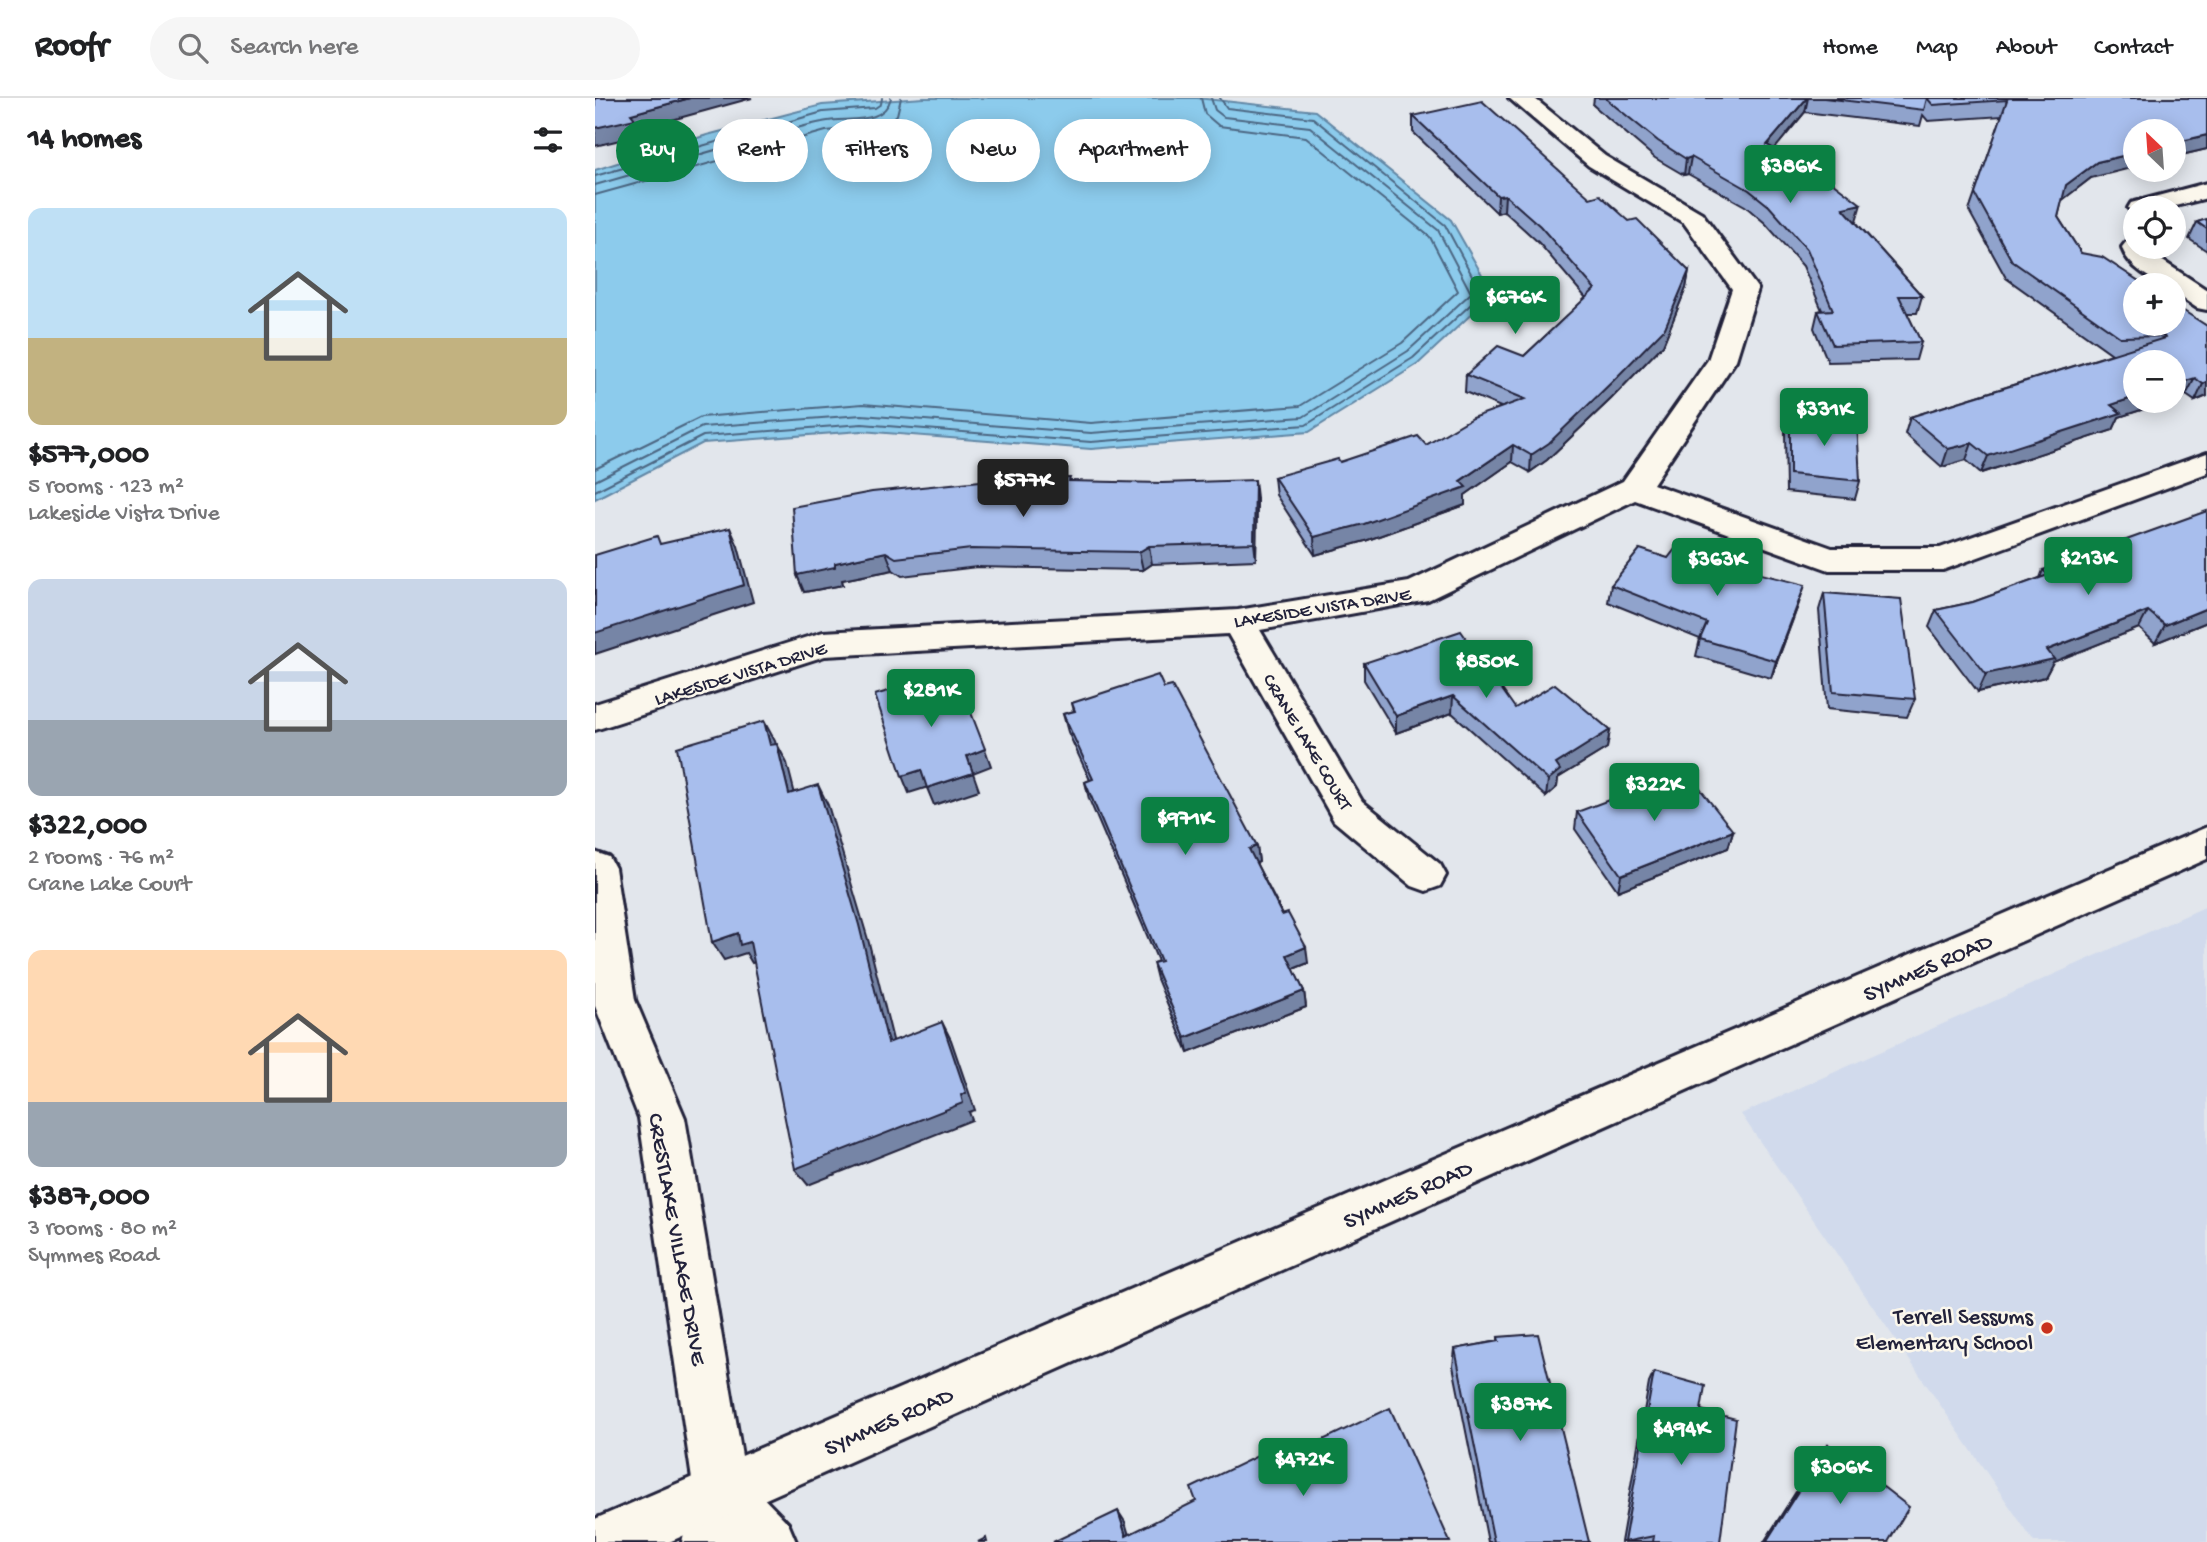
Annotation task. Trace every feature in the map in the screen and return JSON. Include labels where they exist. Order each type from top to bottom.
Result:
[{"type":"street","name":"LAKESIDE VISTA DRIVE","points":[[595,717],[823,644],[1238,622],[1416,592],[1634,488],[1722,360],[1745,289],[1693,218],[1597,161],[1520,98]]},
{"type":"street","points":[[2185,196],[2207,190]]},
{"type":"street","points":[[2142,259],[2207,302]]},
{"type":"street","points":[[1634,488],[1829,559],[1943,559],[2207,462]]},
{"type":"street","name":"CRANE LAKE COURT","points":[[1238,622],[1348,811],[1426,875]]},
{"type":"street","name":"SYMMES ROAD","points":[[606,1542],[715,1517],[2207,842]]},
{"type":"street","name":"CRESTLAKE VILLAGE DRIVE","points":[[595,868],[614,1000],[662,1118],[715,1517]]},
{"type":"street","points":[[715,1517],[769,1542]]},
{"type":"shaded area","name":"Terrell Sessums Elementary School","points":[[2207,906],[2207,1542],[2034,1542],[1741,1114]]},
{"type":"water","points":[[924,98],[1197,98],[1315,111],[1451,220],[1493,294],[1418,364],[1309,432],[1091,449],[861,431],[703,443],[595,499],[595,170],[616,163],[616,182],[699,182],[699,138],[713,133],[713,182],[808,182],[808,119],[768,119],[822,105]]},
{"type":"building","points":[[595,98],[690,98],[631,114],[635,119],[616,119],[616,123],[595,128]]},
{"type":"building","points":[[1605,98],[1807,98],[1767,145],[1824,176],[1861,204],[1843,208],[1922,296],[1899,296],[1921,342],[1833,345],[1818,311],[1833,310],[1807,249],[1769,206],[1749,190],[1691,157],[1686,159],[1658,141]]},
{"type":"building","points":[[1824,98],[1927,98],[1924,110]]},
{"type":"building","points":[[1927,98],[2207,98],[2207,135],[2186,140],[2186,119],[2123,119],[2123,156],[2097,162],[2066,185],[2058,217],[2081,253],[2102,257],[2127,273],[2123,273],[2123,336],[2164,336],[2120,337],[2012,261],[1975,194],[2007,100],[1933,105]]},
{"type":"building","points":[[1482,101],[1590,198],[1600,195],[1629,221],[1637,219],[1689,271],[1665,328],[1549,443],[1531,455],[1513,445],[1460,481],[1466,487],[1364,524],[1314,537],[1274,477],[1338,459],[1340,462],[1418,436],[1426,445],[1472,418],[1525,399],[1466,375],[1498,346],[1524,356],[1595,289],[1540,226],[1505,195],[1498,196],[1413,116]]},
{"type":"building","points":[[2207,219],[2207,229],[2197,222]]},
{"type":"building","points":[[2186,312],[2207,326],[2207,382],[2203,384],[2195,378],[2186,381],[2186,350],[2126,350],[2165,338],[2164,336],[2186,336]]},
{"type":"building","points":[[2123,351],[2123,401],[2111,405],[2121,413],[1988,456],[1972,443],[1948,449],[1910,417]]},
{"type":"building","points":[[1790,414],[1857,421],[1860,481],[1790,474]]},
{"type":"building","points":[[1070,478],[1069,481],[1162,483],[1255,480],[1254,543],[1149,546],[1139,552],[971,549],[896,558],[886,552],[835,563],[835,567],[797,575],[792,507],[872,492],[1000,479]]},
{"type":"building","points":[[2207,511],[2207,608],[2165,625],[2148,611],[2047,650],[2054,659],[1986,674],[1936,610],[1973,602],[2048,575],[2043,570]]},
{"type":"building","points":[[730,528],[744,585],[595,633],[595,555],[657,536],[660,544]]},
{"type":"building","points":[[1679,544],[1757,573],[1805,585],[1776,661],[1700,639],[1707,623],[1611,585],[1640,549],[1668,558]]},
{"type":"building","points":[[1824,593],[1901,599],[1915,699],[1833,692]]},
{"type":"building","points":[[1461,631],[1515,708],[1555,684],[1610,730],[1556,764],[1560,770],[1548,780],[1453,696],[1396,716],[1364,663]]},
{"type":"building","points":[[955,671],[985,749],[967,756],[973,773],[927,788],[921,770],[902,776],[875,695]]},
{"type":"building","points":[[1158,675],[1164,688],[1172,686],[1257,846],[1249,849],[1282,915],[1288,913],[1306,947],[1287,955],[1304,991],[1185,1038],[1153,963],[1161,961],[1085,782],[1093,779],[1063,714],[1075,711],[1072,703]]},
{"type":"building","points":[[764,721],[770,745],[777,744],[789,794],[818,785],[859,925],[888,1043],[942,1022],[966,1093],[961,1095],[963,1103],[795,1169],[750,942],[740,945],[738,933],[712,942],[677,747]]},
{"type":"building","points":[[1686,771],[1733,831],[1621,875],[1577,812]]},
{"type":"building","points":[[1538,1334],[1589,1542],[1494,1542],[1455,1349],[1499,1341],[1498,1337]]},
{"type":"building","points":[[1654,1372],[1705,1386],[1701,1410],[1736,1419],[1720,1542],[1653,1542],[1654,1536],[1624,1542]]},
{"type":"building","points":[[1390,1408],[1450,1542],[1053,1542],[1118,1511],[1126,1536],[1196,1501],[1191,1488],[1276,1447],[1281,1460]]},
{"type":"building","points":[[1828,1444],[1909,1507],[1888,1542],[1766,1542]]},
{"type":"place","name":"Terrell Sessums Elementary School","points":[[2047,1328]]}]
